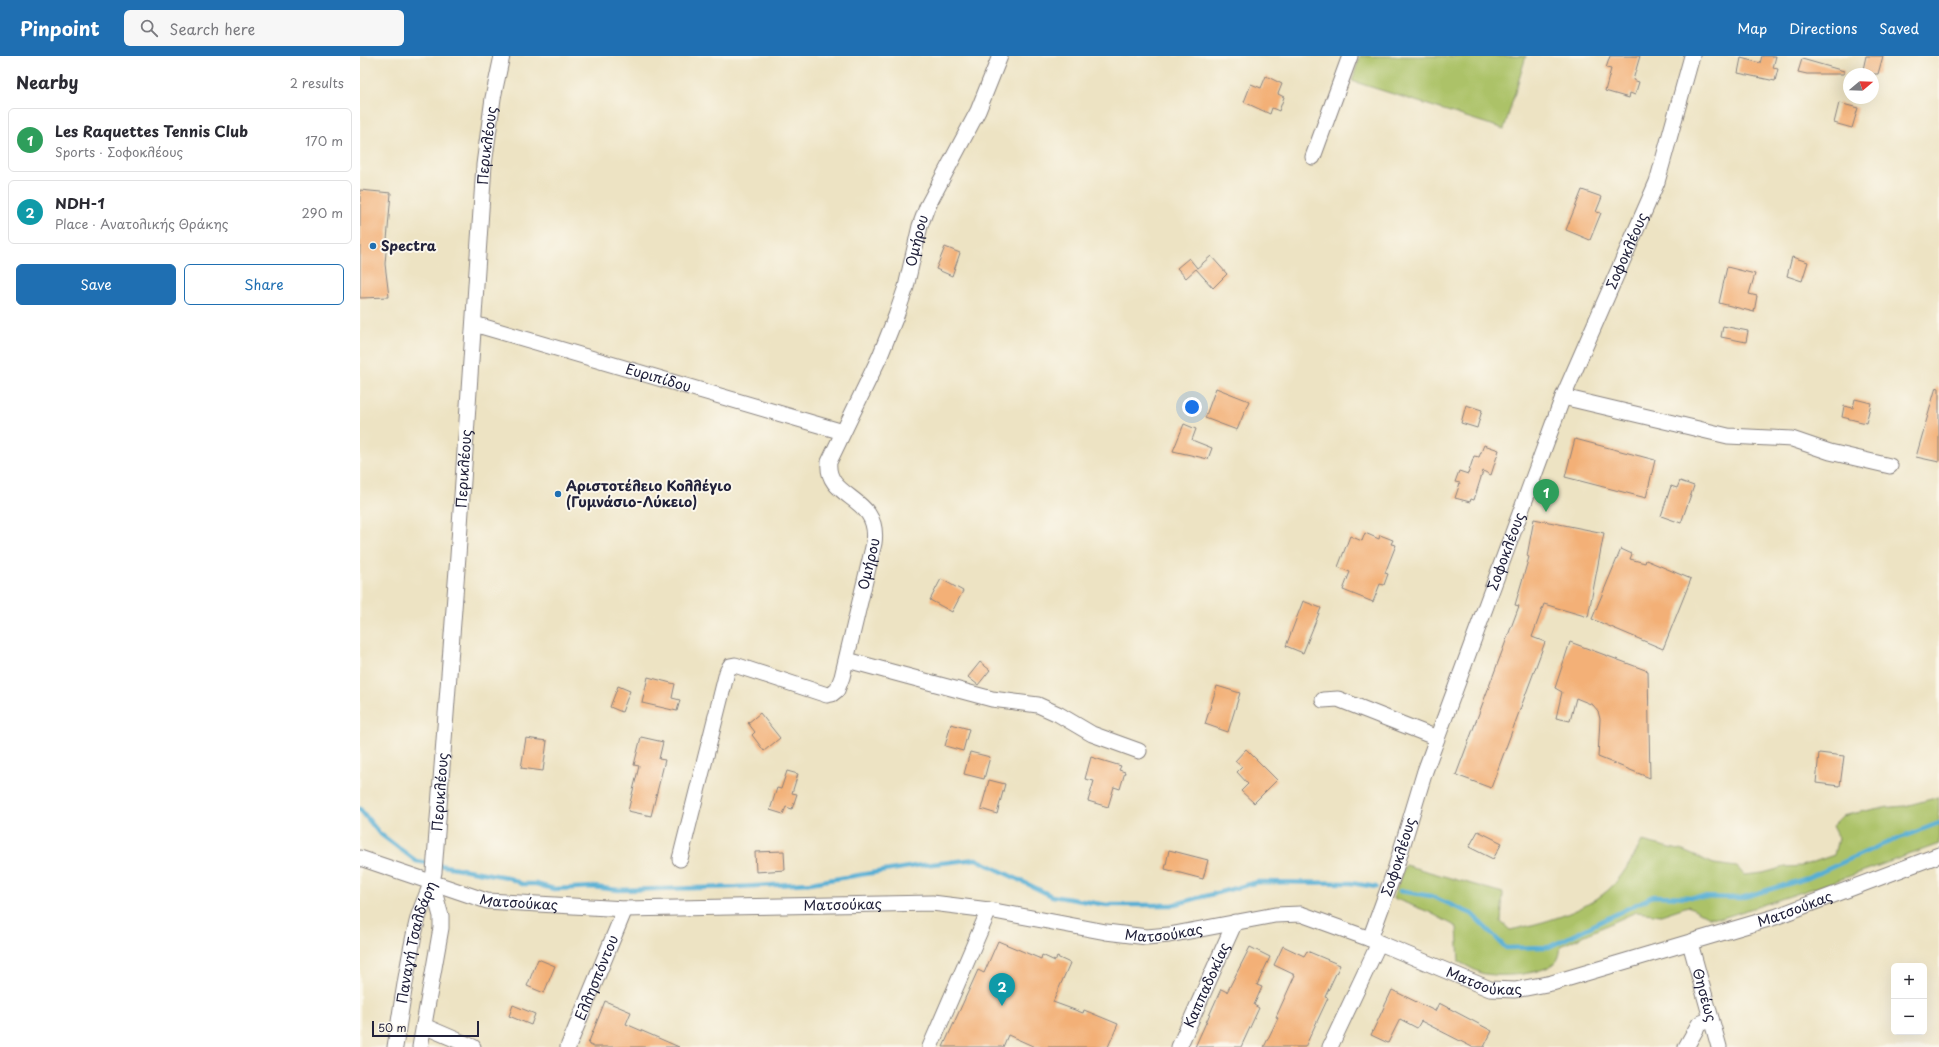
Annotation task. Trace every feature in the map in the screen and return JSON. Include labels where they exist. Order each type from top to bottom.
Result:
[{"type":"street","name":"Περικλέους","points":[[433,878],[437,842],[486,142],[502,56]]},
{"type":"street","name":"Ομήρου","points":[[680,859],[729,668],[735,665],[802,688],[830,694],[835,692],[839,686],[847,660],[874,543],[875,531],[872,518],[866,509],[838,486],[831,476],[829,462],[874,370],[896,316],[906,287],[923,217],[978,111],[1000,56]]},
{"type":"street","points":[[1312,157],[1350,56]]},
{"type":"street","name":"Σοφοκλέους","points":[[1330,1047],[1374,941],[1416,798],[1563,397],[1657,182],[1692,56]]},
{"type":"street","name":"Ευριπίδου","points":[[474,324],[843,432]]},
{"type":"street","points":[[1563,397],[1728,436],[1792,439],[1830,452],[1890,466]]},
{"type":"street","points":[[847,660],[992,699],[1038,705],[1058,714],[1092,734],[1139,751]]},
{"type":"street","points":[[1323,700],[1338,700],[1437,738]]},
{"type":"street","name":"Ματσούκας","points":[[360,858],[433,878],[487,902],[625,909],[932,903],[989,910],[1138,937],[1169,935],[1275,915],[1301,914],[1374,941],[1482,986],[1505,991],[1552,983],[1775,917],[1939,855]]},
{"type":"street","name":"Παναγή Τσαλδάρη","points":[[420,1047],[441,928],[433,878]]},
{"type":"street","name":"Παναγή Τσαλδάρη","points":[[395,1047],[417,922],[433,878]]},
{"type":"street","name":"Ελλησπόντου","points":[[568,1047],[622,921],[625,909]]},
{"type":"street","points":[[930,1047],[989,910]]},
{"type":"street","name":"Καππαδοκίας","points":[[1179,1047],[1235,922]]},
{"type":"street","name":"Θησέως","points":[[1690,943],[1719,1047]]},
{"type":"street","points":[[1686,1047],[1699,1024],[1711,1019]]},
{"type":"street","points":[[424,1026],[473,1047]]},
{"type":"green space","points":[[1360,56],[1526,56],[1504,129],[1352,81]]},
{"type":"green space","points":[[1939,797],[1939,844],[1839,880],[1722,918],[1709,917],[1688,906],[1661,915],[1636,912],[1561,946],[1559,957],[1555,963],[1530,973],[1498,975],[1481,973],[1459,962],[1457,927],[1429,912],[1393,898],[1405,865],[1503,893],[1501,922],[1510,930],[1561,916],[1597,899],[1618,880],[1642,841],[1683,851],[1714,864],[1737,867],[1744,875],[1763,873],[1785,867],[1802,866],[1834,855],[1838,838],[1832,826],[1842,816],[1879,808],[1905,806]]},
{"type":"building","points":[[1610,56],[1640,56],[1633,80],[1639,82],[1635,95],[1630,93],[1629,98],[1605,91],[1611,69],[1606,68]]},
{"type":"building","points":[[1762,56],[1776,56],[1773,68],[1778,69],[1775,81],[1738,73],[1741,58],[1760,63]]},
{"type":"building","points":[[1866,56],[1883,56],[1879,70],[1879,68],[1863,68]]},
{"type":"building","points":[[1802,59],[1843,71],[1843,74],[1807,74],[1798,72]]},
{"type":"building","points":[[1266,76],[1282,84],[1278,94],[1284,97],[1279,111],[1272,108],[1270,114],[1244,102],[1251,84],[1261,88]]},
{"type":"building","points":[[1839,103],[1858,108],[1852,128],[1834,123]]},
{"type":"building","name":"Spectra","points":[[360,190],[391,193],[385,264],[389,297],[360,298]]},
{"type":"building","points":[[1582,190],[1602,197],[1596,212],[1601,213],[1590,240],[1566,230]]},
{"type":"building","points":[[945,247],[960,253],[952,276],[936,269]]},
{"type":"building","points":[[1211,256],[1227,274],[1213,288],[1196,269]]},
{"type":"building","points":[[1792,257],[1808,262],[1802,281],[1787,276]]},
{"type":"building","points":[[1189,258],[1197,268],[1186,278],[1177,268]]},
{"type":"building","points":[[1727,267],[1755,274],[1749,294],[1757,296],[1754,312],[1719,303]]},
{"type":"building","points":[[1723,326],[1748,331],[1746,342],[1721,337]]},
{"type":"building","points":[[1936,387],[1939,388],[1939,462],[1916,457]]},
{"type":"building","points":[[1216,388],[1249,401],[1237,430],[1205,418]]},
{"type":"building","points":[[1855,399],[1871,403],[1866,423],[1842,417],[1844,406],[1853,408]]},
{"type":"building","points":[[1466,405],[1482,410],[1477,428],[1461,423]]},
{"type":"building","points":[[1184,424],[1196,429],[1192,440],[1212,448],[1208,459],[1173,451]]},
{"type":"building","points":[[1575,439],[1655,460],[1646,498],[1565,477]]},
{"type":"building","points":[[1484,445],[1499,450],[1491,475],[1483,471],[1474,500],[1471,499],[1470,502],[1455,498],[1460,483],[1455,482],[1459,471],[1468,474],[1474,456],[1479,457]]},
{"type":"building","points":[[1680,481],[1694,486],[1681,523],[1661,516],[1671,486],[1677,488]]},
{"type":"building","points":[[1534,519],[1604,533],[1588,617],[1544,604],[1532,637],[1545,642],[1491,788],[1456,775],[1519,606],[1515,605],[1529,557],[1527,556]]},
{"type":"building","points":[[1365,533],[1379,539],[1380,535],[1393,540],[1391,544],[1396,545],[1385,573],[1388,574],[1384,585],[1380,584],[1373,602],[1343,590],[1350,572],[1338,567],[1350,536],[1362,541]]},
{"type":"building","points":[[1621,549],[1632,554],[1630,559],[1645,563],[1646,560],[1691,579],[1663,649],[1592,619]]},
{"type":"building","points":[[941,579],[963,591],[952,612],[930,600]]},
{"type":"building","points":[[1303,601],[1321,608],[1303,653],[1286,646]]},
{"type":"building","points":[[1570,642],[1648,671],[1650,778],[1598,757],[1600,719],[1598,711],[1593,705],[1576,698],[1570,721],[1556,718],[1562,692],[1555,688]]},
{"type":"building","points":[[980,662],[990,670],[978,685],[968,677]]},
{"type":"building","points":[[648,677],[675,684],[672,698],[680,700],[677,711],[642,703]]},
{"type":"building","points":[[618,686],[630,691],[622,712],[610,707]]},
{"type":"building","points":[[1217,686],[1240,693],[1228,732],[1205,724]]},
{"type":"building","points":[[760,713],[780,738],[764,751],[752,735],[755,732],[748,723]]},
{"type":"building","points":[[951,724],[969,729],[963,751],[945,746]]},
{"type":"building","points":[[641,737],[663,742],[659,759],[665,760],[651,816],[628,811],[639,766],[634,765]]},
{"type":"building","points":[[526,738],[547,741],[543,771],[521,768]]},
{"type":"building","points":[[1246,749],[1277,780],[1254,803],[1241,791],[1248,784],[1237,772],[1242,767],[1235,761]]},
{"type":"building","points":[[970,752],[990,757],[984,779],[964,774]]},
{"type":"building","points":[[1819,753],[1844,756],[1840,786],[1816,783]]},
{"type":"building","points":[[1091,757],[1121,766],[1119,770],[1125,772],[1120,789],[1114,787],[1108,807],[1088,801],[1094,781],[1085,779]]},
{"type":"building","points":[[787,771],[798,774],[792,793],[797,794],[792,809],[786,807],[783,814],[770,810],[777,788],[781,789]]},
{"type":"building","points":[[989,780],[1005,784],[997,814],[981,809]]},
{"type":"building","points":[[1478,831],[1502,843],[1493,859],[1469,847]]},
{"type":"building","points":[[1169,850],[1208,860],[1203,879],[1165,869]]},
{"type":"building","points":[[784,851],[785,870],[756,872],[755,852]]},
{"type":"building","points":[[998,941],[1041,959],[1042,955],[1055,961],[1057,957],[1070,963],[1053,1002],[1083,1013],[1084,1010],[1118,1024],[1108,1047],[1035,1047],[1008,1035],[1003,1047],[943,1047],[978,970],[984,973]]},
{"type":"building","points":[[1283,946],[1304,956],[1307,951],[1340,965],[1325,997],[1328,998],[1305,1047],[1264,1047],[1278,1018],[1276,1017],[1295,975],[1274,965]]},
{"type":"building","points":[[1250,947],[1270,957],[1257,985],[1262,987],[1254,1005],[1259,1008],[1241,1047],[1195,1047],[1221,989],[1227,992]]},
{"type":"building","points":[[538,959],[555,966],[544,993],[527,986]]},
{"type":"building","points":[[1392,990],[1435,1011],[1439,1003],[1492,1031],[1484,1047],[1472,1047],[1421,1021],[1417,1028],[1400,1019],[1388,1043],[1371,1035]]},
{"type":"building","points":[[605,1001],[631,1012],[626,1024],[679,1047],[594,1047],[588,1044]]},
{"type":"building","points":[[513,1005],[535,1014],[531,1025],[509,1016]]},
{"type":"waterway","points":[[360,809],[379,833],[416,861],[507,877],[522,884],[536,884],[554,889],[593,887],[618,890],[736,887],[810,883],[915,866],[976,859],[1052,896],[1107,905],[1172,905],[1258,882],[1351,883],[1376,887]]},
{"type":"waterway","points":[[1400,891],[1431,896],[1472,914],[1506,948],[1549,947],[1653,896],[1741,898],[1808,878],[1879,846],[1939,823]]},
{"type":"place","name":"Spectra","points":[[373,246]]},
{"type":"place","name":"Αριστοτέλειο Κολλέγιο (Γυμνάσιο-Λύκειο)","points":[[558,494]]},
{"type":"place","name":"Les Raquettes Tennis Club","points":[[1546,512]]},
{"type":"place","name":"NDH-1","points":[[1002,1006]]}]
